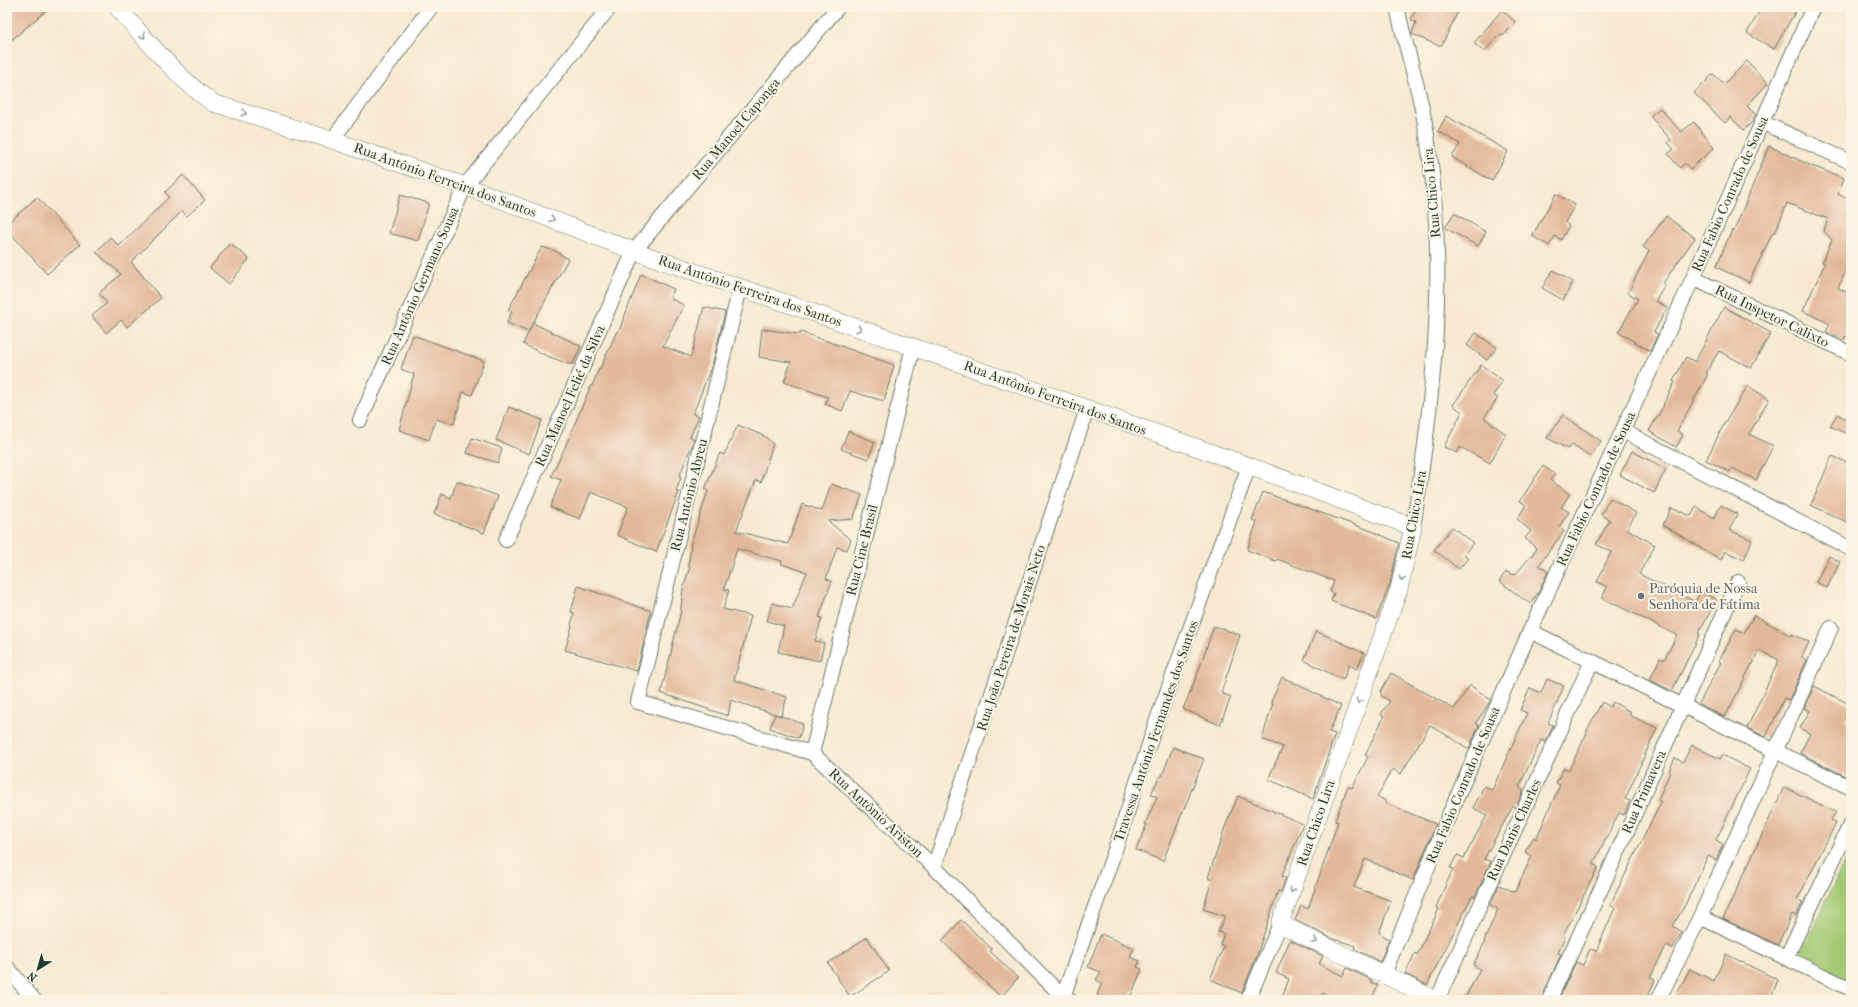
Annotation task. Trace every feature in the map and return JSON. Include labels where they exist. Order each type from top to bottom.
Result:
[{"type":"street","name":"Rua Antônio Ferreira dos Santos","points":[[117,7],[164,59],[199,93],[213,103],[332,140],[465,186],[634,251],[1249,466],[1414,527]]},
{"type":"street","points":[[332,140],[431,7]]},
{"type":"street","name":"Rua Antônio Germano Sousa","points":[[360,420],[465,186],[610,7]]},
{"type":"street","name":"Rua Manoel Caponga","points":[[634,251],[838,7]]},
{"type":"street","name":"Rua Chico Lira","points":[[1248,1000],[1280,924],[1399,589],[1414,527],[1427,440],[1438,325],[1438,260],[1432,170],[1427,135],[1413,67],[1396,7]]},
{"type":"street","name":"Rua Fabio Conrado de Sousa","points":[[1384,974],[1450,813],[1530,631],[1693,278],[1813,7]]},
{"type":"street","points":[[1761,122],[1851,162]]},
{"type":"street","name":"Rua Manoel Felié da Silva","points":[[506,540],[634,251]]},
{"type":"street","name":"Rua Inspetor Calixto","points":[[1693,278],[1851,354]]},
{"type":"street","name":"Rua Antônio Abreu","points":[[638,702],[740,288]]},
{"type":"street","name":"Rua Cine Brasil","points":[[812,753],[912,347]]},
{"type":"street","name":"Rua João Pereira de Morais Neto","points":[[934,867],[1087,409]]},
{"type":"street","points":[[1623,432],[1851,549]]},
{"type":"street","name":"Travessa Antônio Fernandes dos Santos","points":[[1067,999],[1157,720],[1249,466]]},
{"type":"street","name":"Rua Primavera","points":[[1549,1000],[1607,876],[1738,582]]},
{"type":"street","points":[[1662,998],[1831,628]]},
{"type":"street","points":[[1530,631],[1851,788]]},
{"type":"street","name":"Rua Danis Charles","points":[[1436,1000],[1592,661]]},
{"type":"street","name":"Rua Antônio Ariston","points":[[638,702],[812,753],[934,867],[1067,999]]},
{"type":"street","points":[[1786,958],[1851,824]]},
{"type":"street","points":[[1700,917],[1851,988]]},
{"type":"street","points":[[1280,924],[1436,1000]]},
{"type":"street","points":[[7,967],[34,1000]]},
{"type":"green space","points":[[1851,848],[1851,984],[1798,959]]},
{"type":"building","points":[[7,7],[50,7],[7,44]]},
{"type":"building","points":[[1417,7],[1460,7],[1442,45],[1437,45],[1412,34],[1416,22],[1411,20]]},
{"type":"building","points":[[1762,7],[1798,7],[1774,49],[1747,33]]},
{"type":"building","points":[[1502,10],[1515,22],[1503,36],[1500,34],[1484,52],[1474,43]]},
{"type":"building","points":[[1747,61],[1768,83],[1747,106],[1756,115],[1753,121],[1744,130],[1730,117],[1725,123],[1694,93],[1713,74],[1724,84]]},
{"type":"building","points":[[1660,108],[1681,132],[1694,122],[1714,148],[1690,169],[1685,163],[1680,168],[1668,154],[1674,149],[1668,143],[1671,140],[1650,116]]},
{"type":"building","points":[[1446,116],[1508,151],[1492,181],[1452,157],[1460,144],[1438,131]]},
{"type":"building","points":[[1769,146],[1812,166],[1844,178],[1838,194],[1851,201],[1851,260],[1838,288],[1851,294],[1851,339],[1845,336],[1844,340],[1826,332],[1830,324],[1803,311],[1825,263],[1822,262],[1832,240],[1824,231],[1828,219],[1787,203],[1775,233],[1773,232],[1749,282],[1716,267],[1732,230],[1734,231]]},
{"type":"building","points":[[183,175],[205,200],[187,216],[182,211],[131,262],[161,298],[127,327],[121,320],[106,333],[92,316],[107,303],[99,293],[121,274],[96,252],[110,237],[119,246],[169,197],[165,192]]},
{"type":"building","points":[[1556,194],[1575,205],[1565,222],[1569,226],[1561,240],[1555,236],[1549,246],[1532,236]]},
{"type":"building","points":[[400,195],[429,203],[418,241],[389,233]]},
{"type":"building","points":[[37,197],[80,245],[47,274],[7,229],[7,224]]},
{"type":"building","points":[[1454,213],[1486,232],[1478,246],[1445,228]]},
{"type":"building","points":[[1666,216],[1695,238],[1663,283],[1665,284],[1656,301],[1667,308],[1654,332],[1658,334],[1650,351],[1618,332],[1638,299],[1628,293],[1649,251],[1643,247]]},
{"type":"building","points":[[230,243],[249,259],[229,284],[210,268]]},
{"type":"building","points":[[542,247],[555,251],[568,259],[528,332],[507,323],[512,311],[508,310]]},
{"type":"building","points":[[1553,270],[1573,282],[1563,300],[1542,288]]},
{"type":"building","points":[[641,274],[674,289],[670,298],[684,305],[663,346],[691,357],[704,307],[725,312],[713,362],[693,414],[699,416],[690,437],[694,439],[693,443],[679,477],[681,478],[676,491],[679,492],[656,552],[617,535],[628,507],[591,492],[580,519],[550,507],[561,480],[551,476],[591,385],[592,386],[617,331],[619,331]]},
{"type":"building","points":[[1724,307],[1771,333],[1751,368],[1719,351],[1706,373],[1708,374],[1677,431],[1683,435],[1676,447],[1649,431],[1664,405],[1675,382],[1673,381],[1686,357],[1695,362]]},
{"type":"building","points":[[533,323],[581,346],[573,364],[568,364],[545,355],[523,344]]},
{"type":"building","points":[[762,329],[800,334],[801,332],[894,365],[884,401],[850,391],[842,411],[825,404],[828,397],[784,382],[791,362],[759,357]]},
{"type":"building","points":[[1476,333],[1497,348],[1487,360],[1467,345]]},
{"type":"building","points":[[413,335],[484,361],[472,395],[463,392],[454,424],[436,419],[429,440],[399,430],[414,374],[401,369]]},
{"type":"building","points":[[1481,365],[1503,381],[1493,395],[1498,398],[1484,418],[1506,434],[1490,463],[1460,447],[1457,453],[1444,447],[1462,412],[1453,405]]},
{"type":"building","points":[[1748,386],[1769,399],[1749,434],[1773,446],[1756,480],[1732,468],[1730,472],[1706,460],[1724,424]]},
{"type":"building","points":[[509,407],[542,420],[529,454],[496,440]]},
{"type":"building","points":[[1837,414],[1851,422],[1851,436],[1830,426]]},
{"type":"building","points":[[1563,415],[1601,441],[1590,457],[1571,444],[1568,449],[1547,438]]},
{"type":"building","points":[[738,425],[766,437],[773,444],[761,482],[756,480],[736,531],[788,544],[802,504],[822,511],[831,484],[862,495],[853,519],[828,521],[851,540],[847,550],[837,547],[826,579],[832,581],[819,617],[822,618],[815,641],[824,643],[820,661],[778,652],[784,626],[767,621],[772,603],[792,609],[807,572],[781,564],[782,561],[737,549],[724,589],[729,590],[723,609],[751,616],[734,680],[787,697],[781,716],[731,700],[728,716],[661,693],[680,615],[683,589],[690,567],[688,566],[690,546],[708,491],[705,489],[720,453],[724,455]]},
{"type":"building","points":[[848,431],[875,442],[868,459],[841,449]]},
{"type":"building","points":[[472,438],[502,448],[498,463],[467,453]]},
{"type":"building","points":[[1632,451],[1666,469],[1654,493],[1620,475]]},
{"type":"building","points":[[1832,456],[1851,464],[1851,524],[1811,505]]},
{"type":"building","points":[[1543,466],[1555,474],[1550,480],[1570,494],[1561,507],[1569,512],[1559,527],[1564,531],[1539,565],[1548,572],[1538,593],[1530,604],[1499,581],[1506,572],[1515,575],[1537,549],[1525,538],[1531,531],[1517,519],[1526,505],[1520,501]]},
{"type":"building","points":[[457,481],[498,496],[484,533],[434,514],[442,494],[451,498]]},
{"type":"building","points":[[1263,492],[1369,530],[1399,543],[1390,584],[1376,619],[1331,601],[1334,594],[1330,592],[1334,581],[1277,559],[1276,561],[1247,550],[1257,522],[1252,520]]},
{"type":"building","points":[[1610,498],[1636,513],[1627,529],[1655,545],[1639,574],[1695,602],[1701,591],[1717,600],[1698,633],[1700,634],[1672,691],[1650,680],[1660,658],[1664,660],[1677,635],[1602,598],[1607,587],[1597,582],[1611,552],[1596,544],[1610,520],[1601,515]]},
{"type":"building","points":[[1721,505],[1737,514],[1729,530],[1752,540],[1744,560],[1725,551],[1721,560],[1663,525],[1671,508],[1691,516],[1696,507],[1714,518]]},
{"type":"building","points":[[1452,527],[1473,543],[1464,554],[1468,558],[1459,569],[1434,550]]},
{"type":"building","points":[[1829,556],[1840,562],[1827,588],[1816,582]]},
{"type":"building","points":[[578,586],[651,611],[637,671],[565,650],[572,626],[574,613],[571,612]]},
{"type":"building","points":[[1754,615],[1791,636],[1792,634],[1809,642],[1802,657],[1807,660],[1789,700],[1784,698],[1766,737],[1747,728],[1779,660],[1759,650],[1725,717],[1699,704],[1736,629],[1744,633]]},
{"type":"building","points":[[1214,626],[1240,635],[1221,693],[1231,697],[1220,725],[1183,709],[1196,678]]},
{"type":"building","points":[[1316,631],[1364,653],[1357,669],[1349,665],[1343,680],[1304,660]]},
{"type":"building","points":[[1391,673],[1454,709],[1470,685],[1491,700],[1476,723],[1479,725],[1469,749],[1430,725],[1401,774],[1392,769],[1377,797],[1385,800],[1385,803],[1436,824],[1413,880],[1365,859],[1354,887],[1391,901],[1379,933],[1389,939],[1380,962],[1355,949],[1356,946],[1331,938],[1295,920],[1301,906],[1308,909],[1338,822],[1335,821],[1348,786],[1352,788],[1368,757],[1365,755],[1384,717],[1381,714],[1390,701],[1381,696],[1381,691]]},
{"type":"building","points":[[1282,677],[1341,706],[1329,732],[1335,734],[1313,799],[1268,779],[1283,747],[1262,739],[1273,703],[1271,702]]},
{"type":"building","points":[[1547,679],[1564,686],[1548,723],[1553,725],[1546,742],[1541,740],[1519,787],[1523,791],[1516,808],[1513,806],[1484,859],[1491,862],[1475,897],[1472,896],[1427,985],[1405,974],[1415,953],[1417,955],[1439,909],[1436,907],[1453,869],[1450,868],[1457,855],[1464,858],[1487,815],[1473,808],[1484,786],[1492,790],[1527,713],[1520,710],[1530,688],[1541,693]]},
{"type":"building","points":[[1814,686],[1851,705],[1845,720],[1851,723],[1851,779],[1800,753],[1810,734],[1800,728],[1810,711],[1804,708]]},
{"type":"building","points":[[1602,702],[1610,707],[1613,702],[1631,712],[1629,715],[1657,728],[1625,799],[1630,801],[1624,815],[1619,813],[1593,864],[1598,867],[1563,936],[1565,937],[1558,953],[1561,954],[1541,1000],[1464,1000],[1480,969],[1473,965],[1485,942],[1484,941],[1498,909],[1490,905],[1499,885],[1515,892],[1532,856],[1525,852],[1534,837],[1536,839],[1560,785],[1556,783],[1564,768],[1569,770],[1586,735],[1585,734]]},
{"type":"building","points":[[775,714],[803,724],[799,738],[770,728]]},
{"type":"building","points":[[1692,745],[1720,759],[1722,755],[1750,769],[1716,840],[1723,844],[1716,860],[1708,856],[1686,903],[1673,926],[1682,932],[1672,949],[1666,946],[1650,978],[1655,980],[1646,1000],[1558,1000],[1576,962],[1583,965],[1590,949],[1596,951],[1615,908],[1610,905],[1661,802],[1658,800],[1675,758],[1683,762]]},
{"type":"building","points":[[1173,747],[1204,759],[1163,861],[1136,850],[1147,824],[1145,824],[1157,797],[1151,794],[1160,776],[1162,776]]},
{"type":"building","points":[[1784,787],[1836,812],[1831,820],[1836,823],[1797,900],[1803,902],[1796,916],[1792,914],[1778,945],[1723,919]]},
{"type":"building","points":[[1238,796],[1303,824],[1282,876],[1286,877],[1281,892],[1278,891],[1256,958],[1242,993],[1210,979],[1224,946],[1220,944],[1224,934],[1218,932],[1225,916],[1203,909],[1212,880],[1208,878],[1225,827]]},
{"type":"building","points":[[961,920],[992,949],[990,951],[1018,978],[1001,997],[942,941]]},
{"type":"building","points":[[1101,934],[1134,948],[1130,957],[1140,961],[1137,967],[1142,969],[1129,1000],[1107,1000],[1097,995],[1102,983],[1096,980],[1101,972],[1088,967]]},
{"type":"building","points":[[867,937],[889,971],[850,997],[828,963]]},
{"type":"building","points":[[1290,940],[1323,956],[1319,964],[1343,976],[1347,968],[1372,980],[1371,982],[1378,985],[1371,1000],[1338,1000],[1323,993],[1320,1000],[1281,1000],[1289,979],[1276,973]]},
{"type":"building","points":[[1726,954],[1778,980],[1770,1000],[1673,1000],[1690,969],[1714,981]]},
{"type":"place","name":"Paróquia de Nossa Senhora de Fátima","points":[[1641,596]]}]
